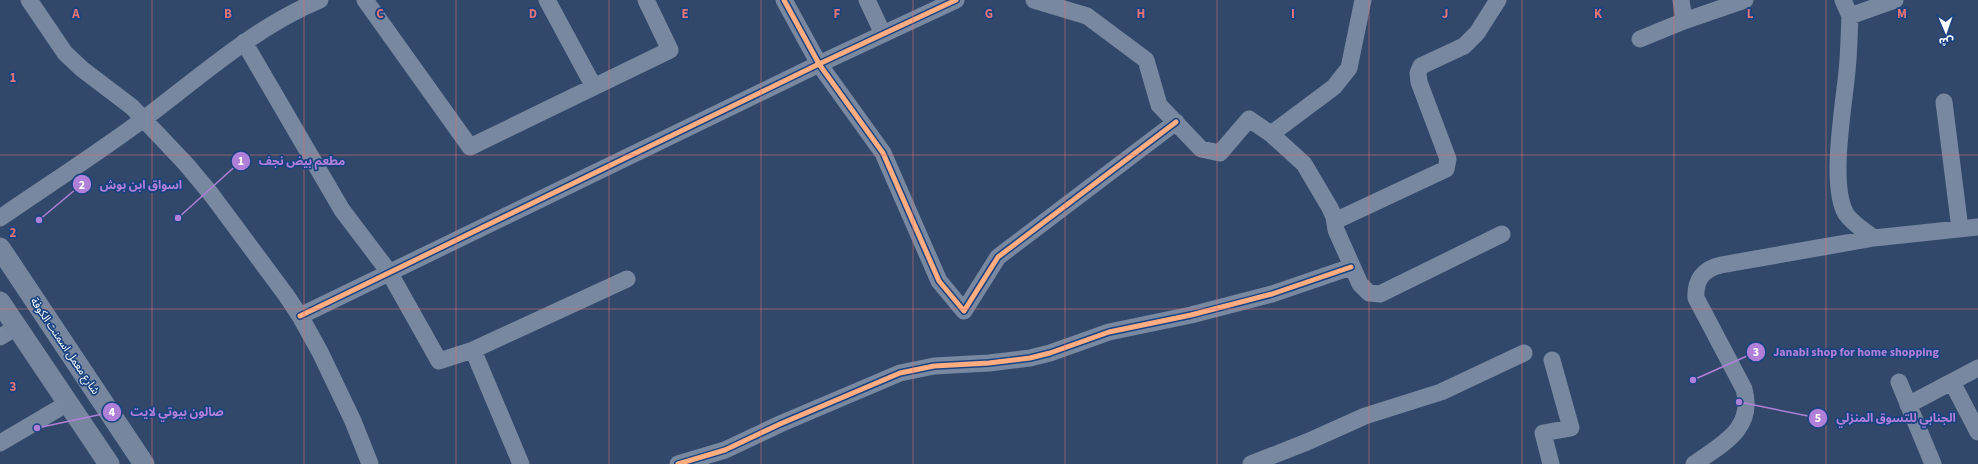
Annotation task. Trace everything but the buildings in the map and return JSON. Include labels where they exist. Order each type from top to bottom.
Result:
[{"type":"main road","name":"شارع معمل اسمنت الكوفة","points":[[0,248],[144,464]]},
{"type":"main road","points":[[0,302],[8,332],[68,403],[110,464]]},
{"type":"street","points":[[28,0],[65,54],[82,69],[120,97],[144,119],[199,179],[300,316],[335,383],[370,464]]},
{"type":"street","points":[[0,218],[144,119],[244,42],[300,8],[320,0]]},
{"type":"street","points":[[365,0],[470,147],[670,50],[646,0]]},
{"type":"street","points":[[547,0],[594,87]]},
{"type":"street","points":[[784,0],[819,64],[883,153],[939,281],[964,311],[998,257],[1176,122]]},
{"type":"street","points":[[867,0],[884,34]]},
{"type":"street","points":[[300,316],[819,64],[956,0]]},
{"type":"street","points":[[1034,0],[1088,16],[1146,60],[1159,104],[1201,148],[1220,153],[1249,119],[1271,134],[1304,164],[1330,208],[1335,221],[1336,230],[1351,267],[1364,289],[1369,293],[1380,294],[1502,234]]},
{"type":"street","points":[[1271,134],[1334,87],[1349,68],[1363,0]]},
{"type":"street","points":[[1335,221],[1446,169],[1448,159],[1419,82],[1418,73],[1422,66],[1464,46],[1477,33],[1498,0]]},
{"type":"street","points":[[1681,0],[1684,21]]},
{"type":"street","points":[[1640,39],[1684,21],[1745,0]]},
{"type":"street","points":[[1843,0],[1850,16],[1847,71],[1838,162],[1842,200],[1846,214],[1858,226],[1874,238]]},
{"type":"street","points":[[1850,16],[1895,0]]},
{"type":"street","points":[[244,42],[342,210],[389,272],[440,361],[473,350],[627,280]]},
{"type":"street","points":[[1944,102],[1960,229]]},
{"type":"street","points":[[1694,464],[1736,432],[1743,423],[1747,412],[1747,400],[1744,389],[1696,298],[1698,280],[1704,273],[1721,265],[1874,238],[1978,227]]},
{"type":"street","points":[[678,464],[725,450],[780,424],[900,373],[934,366],[989,363],[1030,358],[1050,353],[1109,332],[1191,315],[1272,294],[1351,267]]},
{"type":"street","points":[[473,350],[521,464]]},
{"type":"street","points":[[1251,464],[1300,446],[1365,416],[1441,392],[1524,353]]},
{"type":"street","points":[[1551,464],[1543,433],[1571,428],[1552,360]]},
{"type":"street","points":[[1908,404],[1978,368]]},
{"type":"street","points":[[1898,382],[1933,464]]},
{"type":"street","points":[[1952,382],[1978,432]]},
{"type":"street","points":[[0,443],[68,403]]},
{"type":"cycle path","points":[[300,316],[819,64],[784,0]]},
{"type":"cycle path","points":[[956,0],[819,64],[883,153],[939,281],[964,311],[998,257],[1176,122]]},
{"type":"cycle path","points":[[678,464],[725,450],[780,424],[900,373],[934,366],[989,363],[1030,358],[1050,353],[1109,332],[1191,315],[1272,294],[1351,267]]},
{"type":"place","name":"مطعم بيض نجف","points":[[178,218]]},
{"type":"place","name":"اسواق ابن بوش","points":[[39,220]]},
{"type":"place","name":"Janabi shop for home shopping","points":[[1693,380]]},
{"type":"place","name":"الجنابي للتسوق المنزلي","points":[[1739,402]]},
{"type":"place","name":"صالون بيوتي لايت","points":[[37,428]]}]
